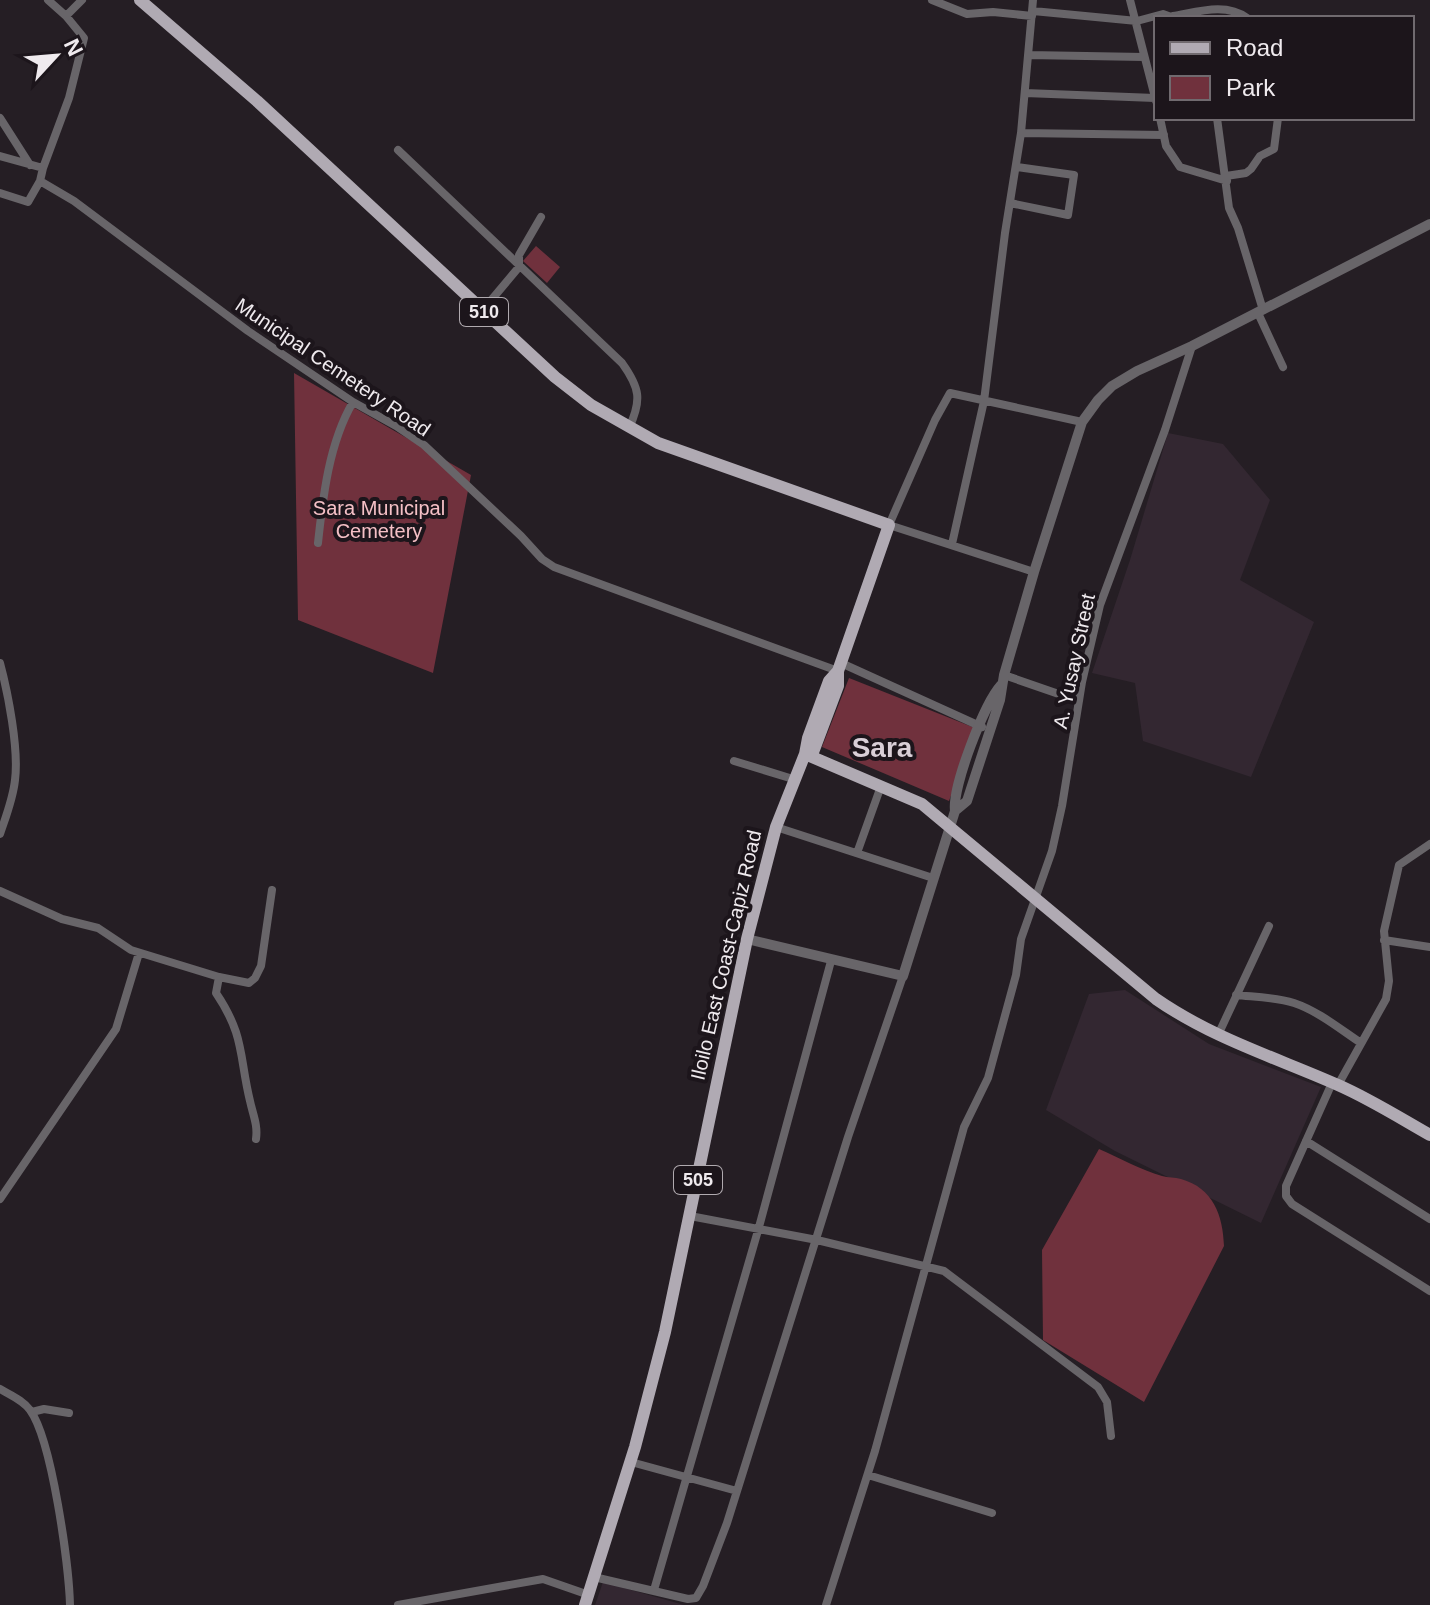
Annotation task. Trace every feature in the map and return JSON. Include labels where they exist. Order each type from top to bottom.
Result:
[{"type":"main road","name":"510","points":[[140,0],[257,101],[555,377],[591,405],[658,443],[889,525]]},
{"type":"main road","name":"Iloilo East Coast-Capiz Road","points":[[587,1600],[631,1462],[665,1332],[747,939],[776,827],[793,779],[808,754],[808,738],[829,681],[840,667],[889,525]]},
{"type":"main road","points":[[808,754],[922,804],[951,825],[1156,999],[1185,1019],[1335,1084],[1430,1135]]},
{"type":"street","points":[[0,193],[28,202],[40,181],[69,98],[84,38],[48,0]]},
{"type":"street","points":[[66,16],[82,0]]},
{"type":"street","points":[[932,0],[967,14],[993,12],[1137,21],[1154,16]]},
{"type":"street","points":[[952,544],[984,401],[1017,167],[1033,0]]},
{"type":"street","points":[[1130,0],[1154,93]]},
{"type":"street","points":[[1179,16],[1220,9],[1244,16]]},
{"type":"street","points":[[1028,55],[1144,57]]},
{"type":"street","points":[[1025,93],[1154,100]]},
{"type":"street","points":[[0,118],[31,165]]},
{"type":"street","points":[[1160,120],[1166,146],[1180,167],[1227,178],[1246,173],[1260,156],[1274,149],[1278,120]]},
{"type":"street","points":[[1217,120],[1229,208],[1238,228],[1261,311],[1283,367]]},
{"type":"street","points":[[1021,133],[1164,135]]},
{"type":"street","points":[[398,150],[622,363],[639,391],[635,416],[629,428]]},
{"type":"street","points":[[0,156],[43,168]]},
{"type":"street","points":[[1010,203],[1068,215],[1074,175],[1017,167]]},
{"type":"street","name":"Municipal Cemetery Road","points":[[40,181],[74,201],[248,331],[353,402],[424,445],[554,567],[840,667],[984,728]]},
{"type":"street","points":[[482,311],[519,267],[519,255],[541,217]]},
{"type":"street","points":[[594,1577],[688,1599],[696,1598],[703,1586],[737,1491],[848,1137],[903,976],[951,825],[954,800],[984,728],[993,695],[1003,680],[1082,422],[1098,400],[1121,380],[1430,224]]},
{"type":"street","name":"A. Yusay Street","points":[[826,1605],[868,1475],[964,1127],[988,1078],[1016,975],[1021,939],[1052,851],[1100,605],[1165,430],[1192,346]]},
{"type":"street","points":[[1034,572],[889,525],[947,397],[954,392],[1082,422]]},
{"type":"street","points":[[318,543],[328,473],[345,415],[353,402]]},
{"type":"street","points":[[0,663],[9,697],[16,777],[0,834]]},
{"type":"street","points":[[1003,680],[1079,701]]},
{"type":"street","points":[[734,761],[793,779]]},
{"type":"street","points":[[857,853],[881,786]]},
{"type":"street","points":[[776,827],[933,878]]},
{"type":"street","points":[[1430,844],[1399,865],[1384,940],[1389,981],[1386,999],[1335,1084],[1286,1186],[1286,1196],[1292,1204],[1427,1289],[1430,1276]]},
{"type":"street","points":[[0,891],[62,919],[98,928],[139,953],[249,983],[261,966],[272,890]]},
{"type":"street","points":[[1218,1035],[1269,926]]},
{"type":"street","points":[[747,939],[903,976]]},
{"type":"street","points":[[1384,940],[1430,947]]},
{"type":"street","points":[[0,1199],[116,1029],[139,953]]},
{"type":"street","points":[[654,1590],[759,1227],[831,961]]},
{"type":"street","points":[[219,977],[216,993],[237,1030],[257,1127],[256,1139]]},
{"type":"street","points":[[1236,995],[1296,1003],[1361,1043]]},
{"type":"street","points":[[1306,1141],[1430,1219]]},
{"type":"street","points":[[690,1216],[759,1227],[944,1271],[1098,1387],[1107,1402],[1111,1436]]},
{"type":"street","points":[[0,1389],[21,1401],[32,1412],[44,1444],[66,1557],[70,1605]]},
{"type":"street","points":[[32,1412],[44,1409],[69,1413]]},
{"type":"street","points":[[631,1462],[737,1491]]},
{"type":"street","points":[[868,1475],[992,1513]]},
{"type":"street","points":[[398,1605],[543,1579],[587,1600]]},
{"type":"shaded area","points":[[1168,433],[1223,444],[1270,500],[1240,580],[1314,622],[1251,777],[1143,741],[1135,683],[1092,673]]},
{"type":"shaded area","points":[[1125,990],[1209,1044],[1321,1087],[1261,1223],[1115,1151],[1046,1110],[1089,994]]},
{"type":"shaded area","points":[[603,1582],[684,1605],[595,1605]]},
{"type":"green space","points":[[536,246],[560,267],[547,283],[523,261]]},
{"type":"green space","name":"Sara Municipal Cemetery","points":[[294,373],[471,475],[433,673],[298,620]]},
{"type":"green space","points":[[849,678],[975,728],[949,801],[822,747]]},
{"type":"green space","points":[[1099,1149],[1164,1177],[1192,1183],[1214,1204],[1221,1224],[1224,1246],[1144,1402],[1043,1340],[1042,1250]]},
{"type":"district","name":"Sara","points":[[882,747]]}]
